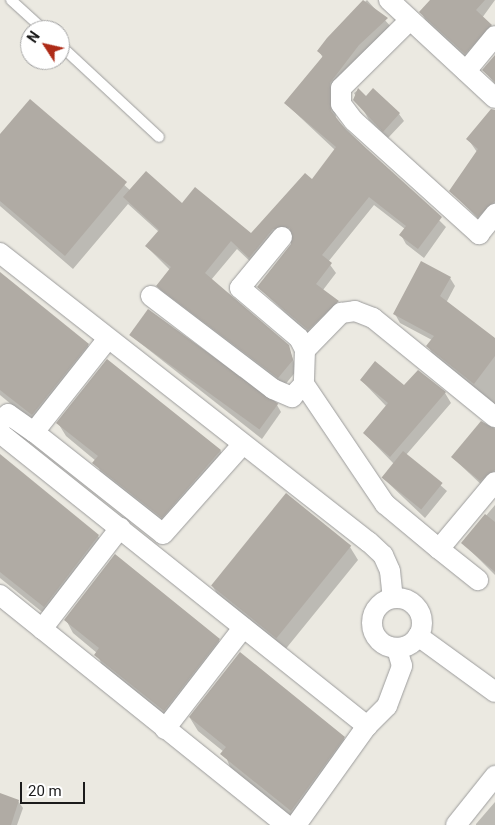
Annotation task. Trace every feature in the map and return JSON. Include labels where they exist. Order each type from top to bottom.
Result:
[{"type":"street","points":[[389,0],[495,98]]},
{"type":"street","points":[[410,20],[341,88],[342,104],[354,121],[479,234],[495,214]]},
{"type":"street","points":[[466,71],[495,36]]},
{"type":"street","points":[[282,237],[240,288],[298,338],[306,350],[304,384],[385,504],[478,580]]},
{"type":"street","points":[[0,253],[107,340],[243,444],[383,555],[393,598]]},
{"type":"street","points":[[151,296],[273,389],[292,396],[304,384]]},
{"type":"street","points":[[306,350],[341,313],[355,312],[373,318],[495,417]]},
{"type":"street","points":[[34,432],[107,340]]},
{"type":"street","points":[[3,415],[34,432],[163,534],[243,444]]},
{"type":"street","points":[[0,433],[367,726]]},
{"type":"street","points":[[439,549],[495,482]]},
{"type":"street","points":[[42,629],[120,528]]},
{"type":"street","points":[[0,595],[286,825]]},
{"type":"street","points":[[393,598],[409,602],[420,614],[418,636],[397,648],[383,644],[373,633],[372,618],[379,605],[393,598]]},
{"type":"street","points":[[166,728],[243,628]]},
{"type":"street","points":[[418,636],[495,692]]},
{"type":"street","points":[[296,825],[367,726],[387,706],[396,687],[402,666],[397,648]]},
{"type":"street","points":[[456,825],[495,776]]},
{"type":"lane","points":[[11,0],[33,20]]},
{"type":"lane","points":[[70,54],[159,137]]},
{"type":"building","points":[[363,0],[388,18],[359,45],[330,83],[331,111],[346,130],[442,217],[418,249],[399,235],[406,226],[369,197],[322,255],[332,263],[316,284],[339,301],[308,330],[257,287],[291,244],[290,228],[273,229],[249,258],[231,241],[205,273],[289,345],[293,360],[278,378],[156,286],[171,267],[145,246],[159,230],[123,197],[146,171],[182,203],[195,187],[251,233],[305,173],[312,179],[336,147],[284,103],[323,56],[317,51]]},
{"type":"building","points":[[430,0],[485,0],[476,10],[492,25],[465,54],[419,12]]},
{"type":"building","points":[[495,55],[495,82],[482,70]]},
{"type":"building","points":[[358,88],[366,96],[373,88],[400,113],[383,132],[353,100]]},
{"type":"building","points":[[30,99],[127,182],[65,256],[0,201],[0,134]]},
{"type":"building","points":[[491,109],[495,110],[495,201],[478,217],[449,191],[478,149],[466,139]]},
{"type":"building","points":[[421,261],[451,277],[440,296],[495,338],[495,356],[474,384],[426,346],[434,336],[393,314]]},
{"type":"building","points":[[0,272],[89,344],[32,415],[0,390]]},
{"type":"building","points":[[148,309],[278,404],[259,430],[129,335]]},
{"type":"building","points":[[107,359],[221,450],[162,518],[92,463],[98,456],[56,423]]},
{"type":"building","points":[[375,361],[404,385],[418,370],[446,392],[390,457],[363,433],[388,403],[360,380]]},
{"type":"building","points":[[481,421],[495,429],[495,470],[480,481],[451,457]]},
{"type":"building","points":[[403,451],[443,483],[421,510],[382,477]]},
{"type":"building","points":[[0,454],[99,535],[44,607],[0,572]]},
{"type":"building","points":[[286,493],[351,546],[276,638],[211,585]]},
{"type":"building","points":[[485,514],[495,522],[495,572],[461,543]]},
{"type":"building","points":[[115,554],[220,639],[164,711],[94,655],[99,648],[64,620]]},
{"type":"building","points":[[240,652],[345,737],[291,811],[220,754],[226,747],[189,717]]},
{"type":"building","points":[[0,793],[19,800],[11,825],[0,825]]}]
